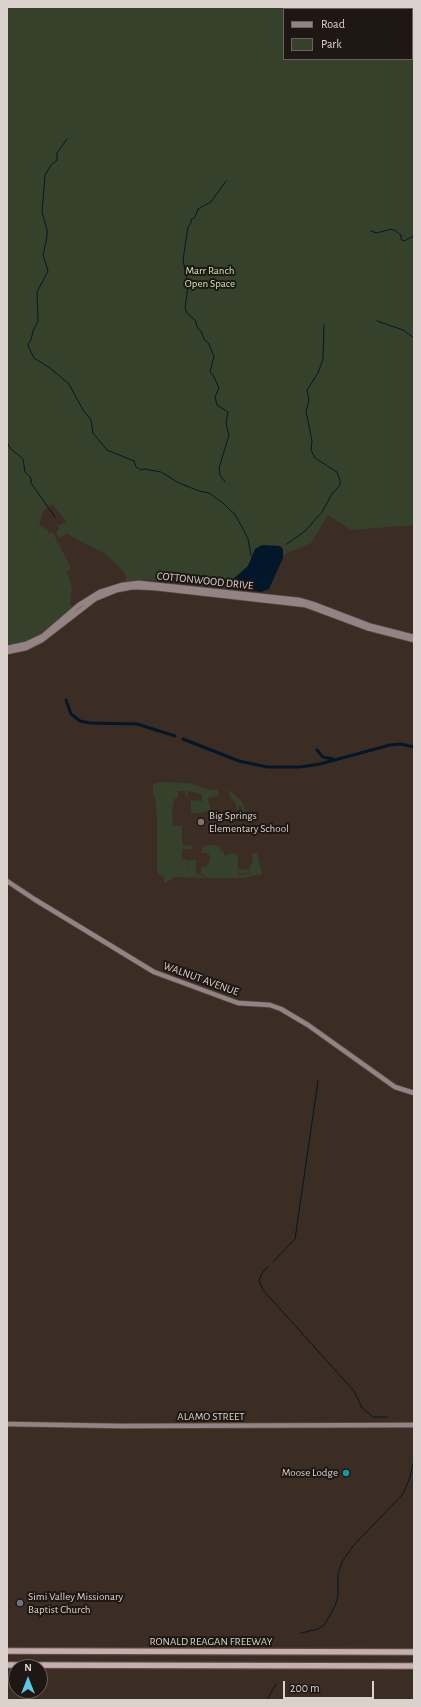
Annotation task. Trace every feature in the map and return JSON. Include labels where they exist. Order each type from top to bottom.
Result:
[{"type":"highway","name":"RONALD REAGAN FREEWAY","points":[[7,1651],[283,1653],[414,1652]]},
{"type":"highway","name":"RONALD REAGAN FREEWAY","points":[[7,1665],[414,1666]]},
{"type":"street","name":"COTTONWOOD DRIVE","points":[[7,648],[26,644],[43,636],[79,605],[100,592],[122,585],[139,583],[299,600],[316,604],[379,628],[414,637]]},
{"type":"street","name":"COTTONWOOD DRIVE","points":[[7,652],[26,648],[42,640],[95,599],[117,590],[133,587],[155,588],[305,606],[384,634],[414,640]]},
{"type":"street","name":"WALNUT AVENUE","points":[[7,881],[154,972],[238,1002],[270,1005],[282,1009],[308,1025],[395,1087],[414,1093]]},
{"type":"street","name":"ALAMO STREET","points":[[7,1424],[114,1426],[414,1425]]},
{"type":"green space","name":"Marr Ranch Open Space","points":[[7,7],[414,7],[414,525],[351,530],[328,515],[311,543],[276,558],[251,555],[251,562],[229,589],[150,580],[126,582],[125,573],[107,555],[67,534],[59,538],[56,532],[59,530],[57,526],[67,522],[52,504],[43,511],[39,525],[48,530],[49,534],[53,533],[71,568],[67,572],[72,589],[70,605],[73,608],[48,629],[25,642],[7,645]]},
{"type":"green space","points":[[158,782],[189,783],[210,790],[218,790],[219,796],[208,798],[208,802],[202,801],[202,794],[188,791],[187,798],[185,791],[178,791],[178,798],[174,799],[172,809],[173,826],[182,826],[182,845],[192,846],[192,849],[182,849],[182,859],[187,859],[187,873],[188,860],[196,860],[196,873],[208,878],[174,877],[165,883],[164,877],[158,874],[157,814],[155,798],[153,795],[153,784],[155,783],[156,785]]},
{"type":"green space","points":[[223,788],[233,793],[242,802],[246,813],[243,813],[241,806],[238,807],[241,820],[230,822],[230,819],[239,815],[235,802],[231,799],[228,791]]},
{"type":"green space","points":[[191,800],[209,802],[211,811],[191,814]]},
{"type":"green space","points":[[203,846],[219,846],[221,851],[224,852],[225,856],[233,853],[238,855],[238,875],[250,874],[250,866],[253,862],[251,853],[257,853],[262,874],[244,878],[209,878],[201,874],[201,867],[209,865],[209,860],[211,859],[208,853],[201,853]]},
{"type":"green space","points":[[239,869],[249,870],[249,873],[239,874]]},
{"type":"water","points":[[262,545],[280,546],[283,549],[283,558],[269,589],[261,592],[227,587],[232,580],[248,566],[255,549]]},
{"type":"waterway","points":[[67,139],[57,153],[57,160],[51,165],[45,175],[42,212],[47,230],[47,237],[43,255],[48,271],[37,292],[38,321],[28,344],[29,348],[34,358],[50,368],[69,384],[83,410],[91,420],[93,433],[107,450],[134,461],[136,467],[141,470],[144,469],[161,472],[179,483],[199,491],[209,493],[223,503],[234,513],[242,527],[248,539],[251,555]]},
{"type":"waterway","points":[[225,482],[220,475],[219,468],[229,435],[226,424],[228,412],[217,405],[215,397],[219,388],[210,372],[214,357],[209,344],[204,339],[201,331],[198,329],[195,320],[187,313],[185,308],[188,286],[183,260],[188,227],[191,220],[195,217],[198,209],[211,202],[226,181]]},
{"type":"waterway","points":[[371,231],[377,233],[391,229],[401,235],[401,239],[404,241],[414,236]]},
{"type":"waterway","points":[[377,321],[403,330],[414,338]]},
{"type":"waterway","points":[[287,544],[305,531],[322,512],[332,494],[340,485],[337,472],[315,458],[311,450],[312,441],[306,411],[309,400],[307,390],[318,373],[323,359],[324,325]]},
{"type":"waterway","points":[[7,442],[10,448],[23,459],[25,472],[31,478],[31,483],[55,517]]},
{"type":"waterway","points":[[66,700],[71,714],[80,721],[90,723],[137,724],[175,736]]},
{"type":"waterway","points":[[183,739],[239,761],[267,767],[300,767],[320,764],[390,745],[401,744],[414,747]]},
{"type":"waterway","points":[[317,750],[323,757],[333,759]]},
{"type":"waterway","points":[[273,1262],[295,1239],[318,1081]]},
{"type":"waterway","points":[[268,1267],[262,1273],[259,1281],[263,1290],[354,1391],[362,1408],[373,1417],[387,1417]]},
{"type":"waterway","points":[[301,1633],[318,1629],[324,1625],[335,1606],[338,1596],[338,1574],[342,1562],[353,1546],[403,1494],[410,1477],[414,1459]]},
{"type":"waterway","points":[[267,1700],[276,1684]]},
{"type":"place","name":"Big Springs Elementary School","points":[[201,822]]},
{"type":"place","name":"Moose Lodge","points":[[346,1473]]},
{"type":"place","name":"Simi Valley Missionary Baptist Church","points":[[20,1603]]}]
